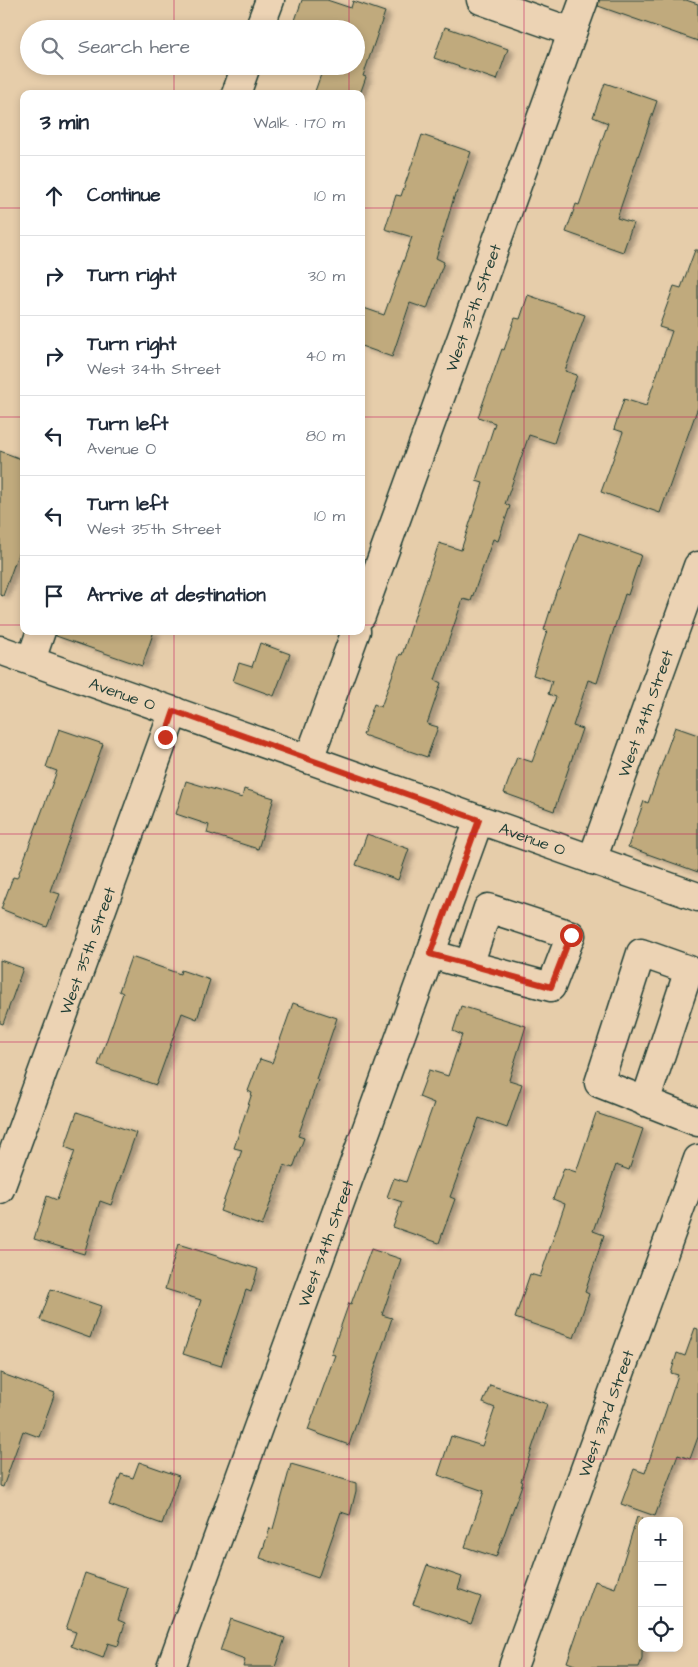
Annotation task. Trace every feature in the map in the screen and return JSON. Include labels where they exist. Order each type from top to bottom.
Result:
[{"type":"street","points":[[262,20],[270,0]]},
{"type":"street","points":[[481,0],[572,32]]},
{"type":"street","name":"West 35th Street","points":[[365,605],[584,0]]},
{"type":"street","points":[[237,90],[243,75]]},
{"type":"street","name":"West 34th Street","points":[[592,860],[698,566]]},
{"type":"street","points":[[31,660],[40,635]]},
{"type":"street","points":[[309,759],[355,635]]},
{"type":"street","name":"Avenue O","points":[[0,650],[698,898]]},
{"type":"street","name":"West 35th Street","points":[[0,1189],[174,711]]},
{"type":"street","name":"West 34th Street","points":[[171,1667],[479,820]]},
{"type":"street","points":[[645,1102],[689,970],[640,953],[599,1083],[645,1102],[698,1122]]},
{"type":"street","points":[[430,954],[469,965]]},
{"type":"street","name":"West 33rd Street","points":[[513,1667],[698,1159]]},
{"type":"building","points":[[302,0],[327,0],[351,8],[353,1],[385,12],[365,70],[365,20],[295,20]]},
{"type":"building","points":[[599,0],[686,0],[698,4],[698,41],[598,6]]},
{"type":"building","points":[[445,27],[508,49],[497,80],[434,58]]},
{"type":"building","points":[[321,75],[363,75],[366,77],[361,90],[315,90]]},
{"type":"building","points":[[605,83],[657,101],[617,218],[633,223],[623,252],[566,232],[576,204],[579,205],[608,123],[593,117]]},
{"type":"building","points":[[422,135],[471,152],[455,194],[436,258],[444,262],[427,309],[410,303],[392,357],[365,347],[365,308],[384,315],[412,237],[385,229],[396,195],[401,196]]},
{"type":"building","points":[[695,250],[698,250],[698,407],[660,513],[601,492],[623,432],[614,429],[624,399],[646,406],[672,331],[659,327],[674,286],[681,288]]},
{"type":"building","points":[[528,295],[585,315],[565,371],[577,375],[554,443],[529,435],[505,504],[510,506],[498,541],[493,539],[471,601],[463,599],[435,680],[441,683],[427,724],[438,727],[427,757],[363,735],[374,704],[381,707],[400,654],[402,655],[439,543],[461,550],[483,483],[476,481],[495,423],[478,417],[502,349],[504,350],[515,318],[520,319]]},
{"type":"building","points":[[0,451],[20,458],[20,548],[3,596],[0,595]]},
{"type":"building","points":[[579,533],[641,555],[628,595],[625,594],[597,683],[588,680],[573,726],[582,729],[554,811],[504,793],[517,757],[532,762],[556,697],[548,694],[552,681],[533,675],[547,631],[544,630],[557,589],[559,589]]},
{"type":"building","points":[[56,635],[153,635],[142,666]]},
{"type":"building","points":[[260,643],[290,654],[274,696],[233,681],[239,663],[252,667]]},
{"type":"building","points":[[675,727],[698,735],[698,872],[628,847],[644,801],[648,803]]},
{"type":"building","points":[[59,729],[103,744],[50,891],[60,894],[47,927],[1,909],[13,877],[17,878],[57,771],[46,767]]},
{"type":"building","points":[[186,781],[242,798],[244,789],[274,798],[258,849],[207,833],[209,825],[176,814]]},
{"type":"building","points":[[367,834],[409,849],[398,880],[356,865]]},
{"type":"building","points":[[131,957],[180,974],[181,970],[210,980],[197,1019],[182,1013],[156,1085],[98,1065],[123,993],[119,991]]},
{"type":"building","points":[[0,960],[23,968],[3,1024],[0,1023]]},
{"type":"building","points":[[293,1003],[337,1018],[298,1136],[304,1138],[293,1168],[284,1165],[262,1226],[220,1211],[242,1150],[234,1148],[252,1093],[248,1091],[260,1059],[272,1063]]},
{"type":"building","points":[[461,1006],[526,1026],[509,1080],[522,1084],[507,1128],[479,1118],[450,1197],[455,1199],[439,1243],[393,1227],[402,1202],[387,1197],[394,1178],[406,1182],[434,1103],[419,1097],[429,1070],[448,1076],[462,1035],[453,1031]]},
{"type":"building","points":[[77,1112],[136,1133],[111,1205],[100,1201],[84,1254],[34,1239],[47,1196],[57,1200],[75,1151],[65,1147]]},
{"type":"building","points":[[596,1113],[643,1129],[629,1170],[616,1165],[593,1231],[604,1235],[585,1292],[589,1294],[574,1338],[515,1318],[530,1274],[540,1277],[565,1204],[553,1199],[564,1168],[576,1172]]},
{"type":"building","points":[[178,1244],[258,1269],[251,1292],[246,1290],[221,1366],[183,1354],[201,1300],[165,1289]]},
{"type":"building","points":[[371,1249],[401,1259],[382,1315],[392,1318],[349,1445],[308,1430],[335,1355],[331,1354]]},
{"type":"building","points":[[51,1289],[101,1306],[90,1338],[40,1320]]},
{"type":"building","points":[[695,1328],[698,1329],[698,1437],[690,1459],[678,1455],[655,1516],[621,1504],[634,1469],[645,1473],[678,1375],[671,1373],[677,1353],[685,1356]]},
{"type":"building","points":[[0,1373],[55,1393],[39,1437],[23,1431],[3,1487],[0,1486]]},
{"type":"building","points":[[490,1385],[547,1404],[521,1481],[523,1482],[496,1557],[465,1547],[484,1491],[438,1475],[451,1436],[482,1446],[495,1408],[483,1403]]},
{"type":"building","points":[[139,1462],[179,1476],[162,1524],[109,1505],[121,1474],[133,1478]]},
{"type":"building","points":[[291,1464],[356,1483],[350,1515],[341,1512],[318,1578],[260,1558],[270,1528],[273,1529]]},
{"type":"building","points":[[638,1517],[638,1652],[642,1652],[639,1667],[580,1667],[567,1662],[595,1581],[615,1588]]},
{"type":"building","points":[[427,1565],[462,1577],[458,1589],[481,1597],[471,1624],[413,1604]]},
{"type":"building","points":[[85,1573],[128,1588],[118,1620],[125,1623],[118,1646],[108,1643],[103,1658],[71,1646],[76,1632],[66,1629]]},
{"type":"building","points":[[231,1619],[285,1638],[275,1667],[243,1667],[245,1660],[220,1651]]},
{"type":"route","points":[[165,737],[174,711],[479,820],[430,954],[551,987],[571,935]]}]
